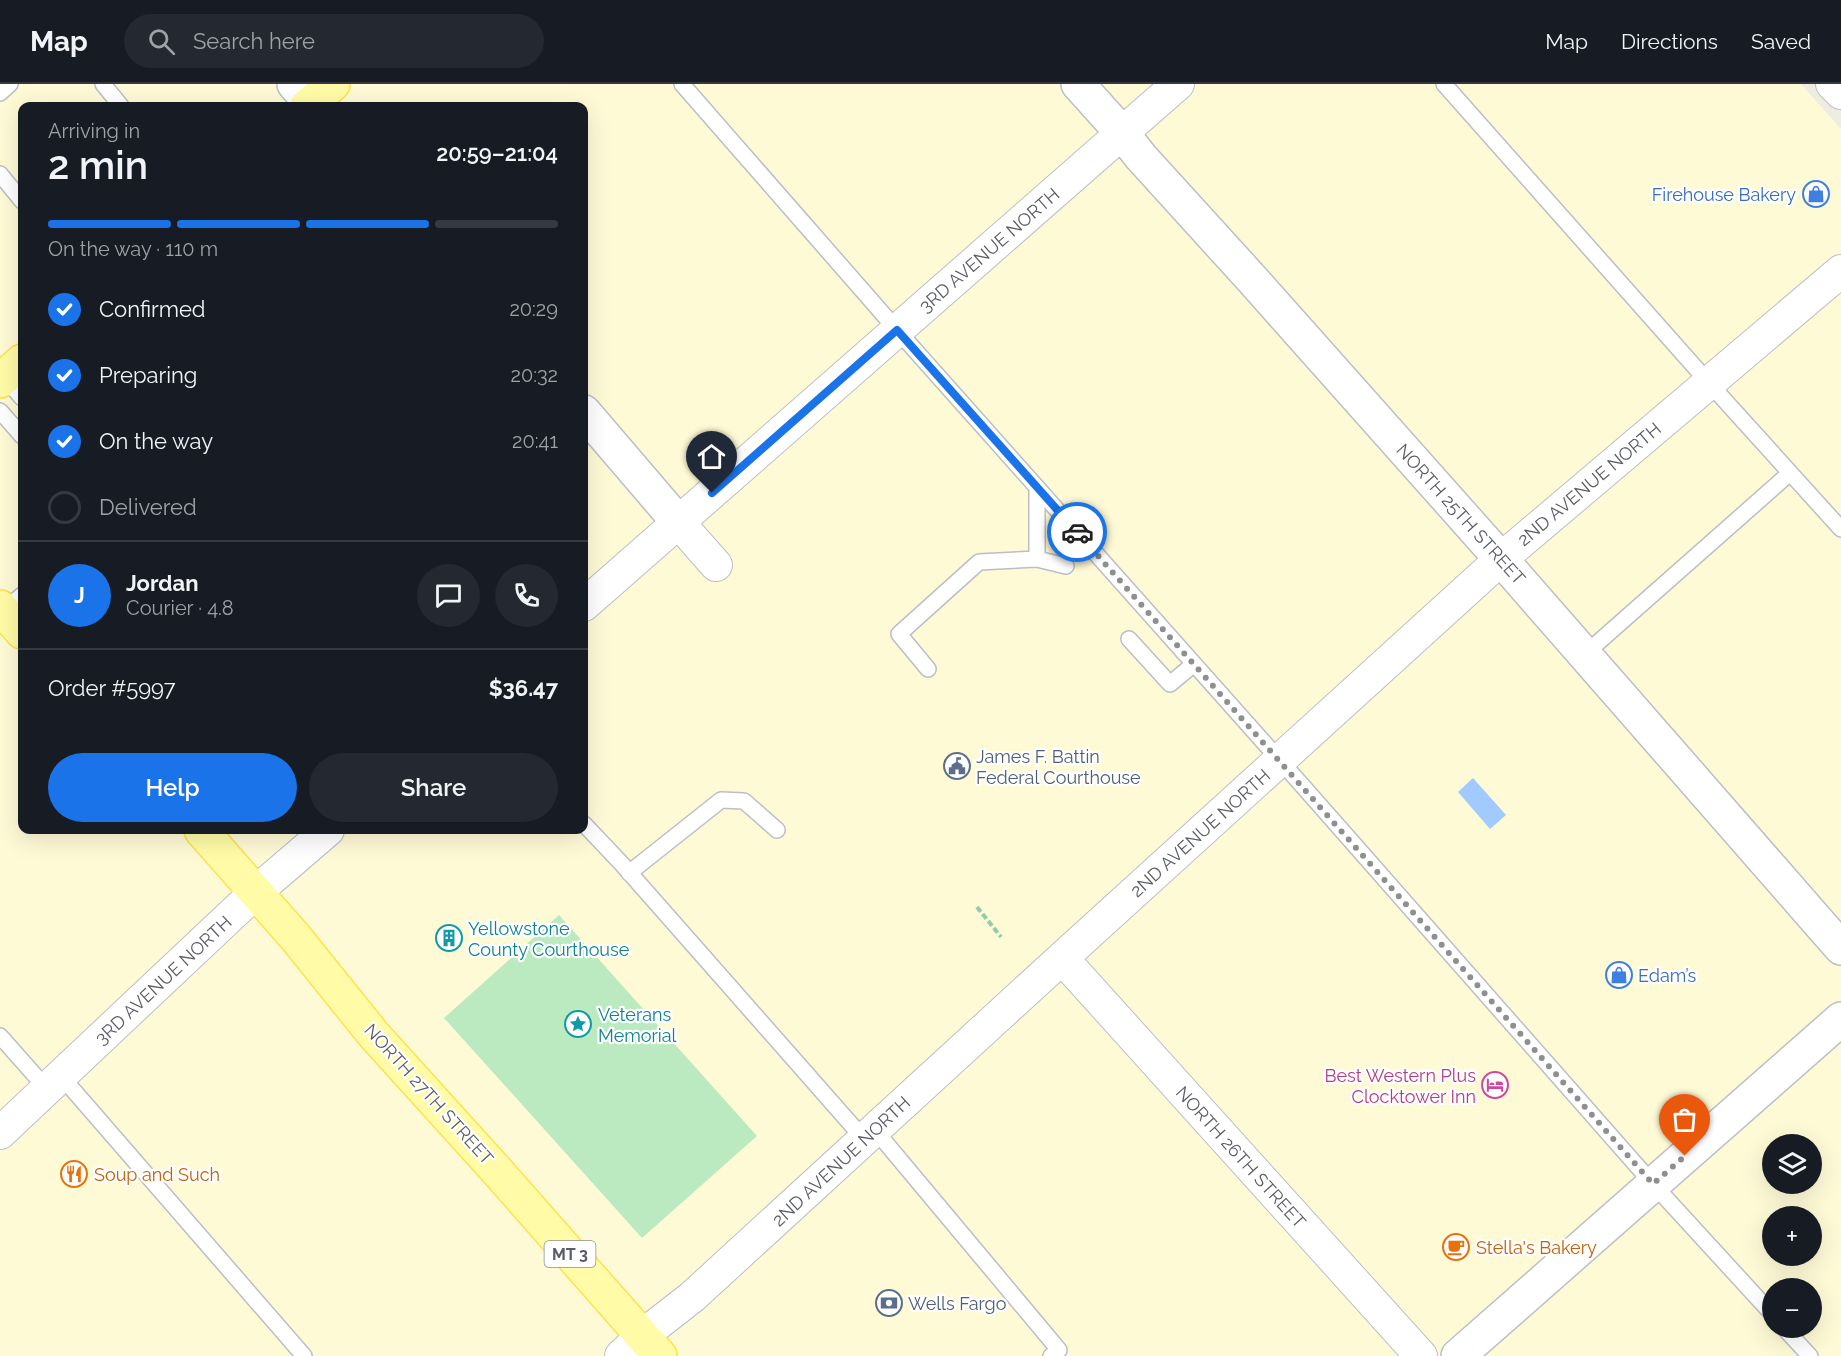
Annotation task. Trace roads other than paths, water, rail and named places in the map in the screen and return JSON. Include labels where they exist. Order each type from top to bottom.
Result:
[{"type":"main road","name":"NORTH 27TH STREET","points":[[205,834],[256,892],[374,1035],[498,1172],[641,1349]]},
{"type":"street","name":"NORTH 25TH STREET","points":[[1078,84],[1501,559],[1841,948]]},
{"type":"street","name":"3RD AVENUE NORTH","points":[[588,602],[1178,84]]},
{"type":"street","points":[[1832,84],[1841,93]]},
{"type":"street","name":"2ND AVENUE NORTH","points":[[641,1349],[692,1297],[1501,559],[1841,271]]},
{"type":"street","points":[[588,417],[716,565]]},
{"type":"street","name":"3RD AVENUE NORTH","points":[[0,1133],[256,892],[323,834]]},
{"type":"street","name":"NORTH 26TH STREET","points":[[1062,958],[1421,1356]]},
{"type":"street","points":[[1458,1356],[1841,1019]]},
{"type":"lane","points":[[0,93],[10,84]]},
{"type":"lane","points":[[103,84],[118,102]]},
{"type":"lane","points":[[682,84],[1653,1184],[1762,1303]]},
{"type":"lane","points":[[1444,84],[1708,383],[1841,529]]},
{"type":"lane","points":[[0,174],[18,196]]},
{"type":"lane","points":[[0,411],[18,431]]},
{"type":"lane","points":[[1584,654],[1790,473]]},
{"type":"lane","points":[[1037,487],[1037,559]]},
{"type":"lane","points":[[928,669],[899,634],[979,562],[1037,559],[1066,567]]},
{"type":"lane","points":[[1129,639],[1170,684],[1194,664]]},
{"type":"lane","points":[[629,873],[721,800],[744,801],[777,830]]},
{"type":"lane","points":[[588,828],[870,1134],[1059,1350],[1051,1356]]},
{"type":"lane","points":[[0,1036],[54,1082],[304,1356]]},
{"type":"lane","points":[[1793,1338],[1810,1356]]},
{"type":"water","points":[[1473,778],[1506,815],[1490,829],[1458,792]]},
{"type":"place","name":"Firehouse Bakery","points":[[1816,194]]},
{"type":"place","name":"James F. Battin Federal Courthouse","points":[[957,766]]},
{"type":"place","name":"Yellowstone County Courthouse","points":[[449,938]]},
{"type":"place","name":"Edam’s","points":[[1619,975]]},
{"type":"place","name":"Veterans Memorial","points":[[578,1024]]},
{"type":"place","name":"Best Western Plus Clocktower Inn","points":[[1495,1085]]},
{"type":"place","name":"Soup and Such","points":[[74,1174]]},
{"type":"place","name":"Stella's Bakery","points":[[1456,1247]]},
{"type":"place","name":"Wells Fargo","points":[[889,1303]]}]
